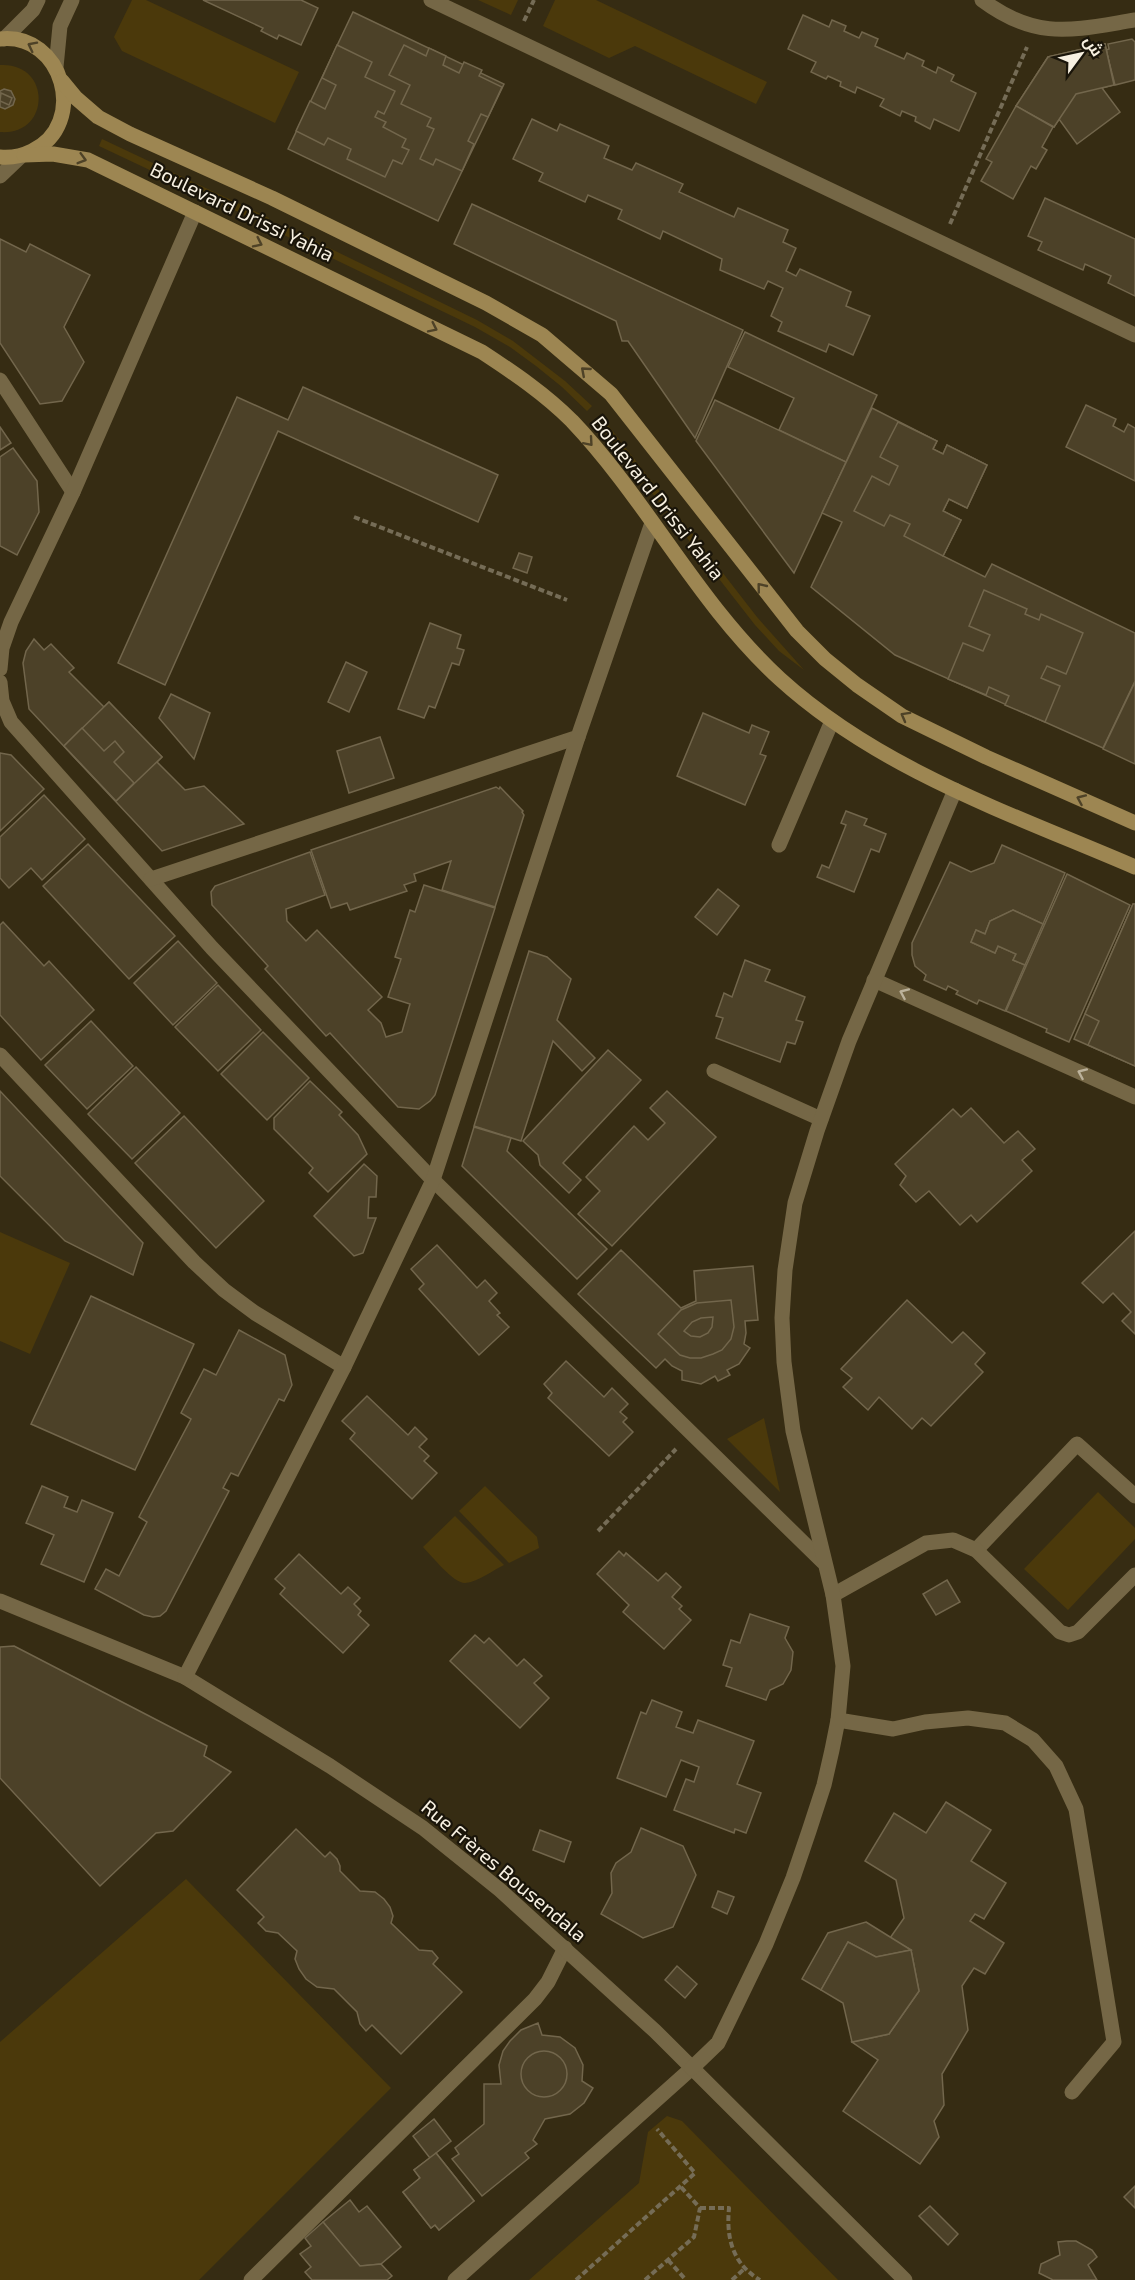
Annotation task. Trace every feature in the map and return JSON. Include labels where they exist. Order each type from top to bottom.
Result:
[{"type":"main road","name":"Boulevard Drissi Yahia","points":[[2,39],[19,40],[34,46],[46,55],[76,98],[98,117],[130,134],[272,198],[486,303],[542,335],[611,394],[797,631],[825,659],[857,685],[902,716],[986,757],[1135,823]]},
{"type":"main road","points":[[22,155],[38,148],[58,125],[63,111],[64,96],[59,74]]},
{"type":"main road","name":"Boulevard Drissi Yahia","points":[[0,157],[53,154],[88,160],[482,352],[532,385],[572,421],[614,470],[734,629],[779,678],[832,721],[888,758],[955,790],[1135,867]]},
{"type":"street","points":[[2,39],[33,10],[38,0]]},
{"type":"street","points":[[59,74],[60,26],[72,0]]},
{"type":"street","points":[[431,0],[1135,335]]},
{"type":"street","points":[[982,0],[1024,25],[1064,31],[1135,20]]},
{"type":"street","points":[[0,176],[22,155]]},
{"type":"street","points":[[0,669],[2,648],[11,622],[73,492],[195,212]]},
{"type":"street","points":[[0,380],[73,492]]},
{"type":"street","points":[[185,1677],[344,1367],[433,1180],[578,737],[652,523]]},
{"type":"street","points":[[0,682],[2,701],[11,722],[212,948],[433,1180],[823,1562]]},
{"type":"street","points":[[779,845],[832,721]]},
{"type":"street","points":[[151,879],[578,737]]},
{"type":"street","points":[[455,2280],[718,2043],[766,1944],[793,1878],[812,1822],[824,1785],[838,1720],[843,1666],[833,1595],[823,1562],[793,1431],[784,1362],[782,1318],[785,1270],[795,1203],[821,1119],[874,980],[955,790]]},
{"type":"street","points":[[874,980],[1135,1097]]},
{"type":"street","points":[[0,1055],[194,1262],[224,1290],[255,1313],[344,1367]]},
{"type":"street","points":[[714,1071],[821,1119]]},
{"type":"street","points":[[976,1550],[1077,1444],[1135,1496]]},
{"type":"street","points":[[833,1595],[926,1543],[953,1540],[976,1550],[1060,1632],[1069,1635],[1078,1632],[1135,1575]]},
{"type":"street","name":"Rue Frères Bousendala","points":[[0,1601],[185,1677],[330,1766],[423,1828],[500,1890],[565,1948],[692,2068],[905,2280]]},
{"type":"street","points":[[838,1720],[893,1729],[925,1722],[968,1719],[1005,1723],[1033,1740],[1056,1766],[1076,1809],[1114,2042],[1072,2092]]},
{"type":"street","points":[[254,2279],[535,1999],[548,1982],[565,1948]]},
{"type":"path","points":[[941,243],[1037,27]]},
{"type":"path","points":[[354,517],[567,600]]},
{"type":"path","points":[[598,1531],[659,1466]]},
{"type":"path","points":[[576,2280],[695,2173],[642,2112]]},
{"type":"path","points":[[681,2187],[700,2208],[729,2208],[729,2233],[732,2249],[744,2269],[760,2280]]},
{"type":"path","points":[[645,2280],[694,2237],[700,2208]]},
{"type":"path","points":[[668,2260],[686,2280]]},
{"type":"path","points":[[732,2280],[744,2269]]},
{"type":"shaded area","points":[[132,0],[146,0],[299,72],[275,123],[122,51],[114,37]]},
{"type":"shaded area","points":[[478,0],[518,0],[511,15]]},
{"type":"shaded area","points":[[555,0],[596,0],[767,82],[756,104],[635,46],[609,58],[543,26]]},
{"type":"shaded area","points":[[0,65],[17,67],[29,75],[36,86],[39,99],[36,112],[29,123],[17,130],[0,132]]},
{"type":"shaded area","points":[[102,139],[269,218],[266,225],[99,146]]},
{"type":"shaded area","points":[[284,226],[477,320],[513,341],[565,381],[592,406],[587,411],[562,387],[510,347],[475,327],[280,233]]},
{"type":"shaded area","points":[[601,416],[757,617],[804,670],[779,651],[755,625],[596,421]]},
{"type":"shaded area","points":[[0,1232],[70,1263],[30,1354],[0,1341]]},
{"type":"shaded area","points":[[764,1418],[780,1492],[727,1439]]},
{"type":"shaded area","points":[[485,1486],[537,1537],[539,1548],[509,1563],[459,1511]]},
{"type":"shaded area","points":[[1098,1492],[1135,1528],[1135,1539],[1068,1610],[1024,1569]]},
{"type":"shaded area","points":[[455,1516],[504,1565],[465,1583],[455,1579],[443,1568],[423,1547]]},
{"type":"shaded area","points":[[186,1879],[391,2088],[199,2280],[0,2280],[0,2042]]},
{"type":"shaded area","points":[[667,2116],[682,2121],[838,2280],[529,2280],[639,2183],[648,2132]]},
{"type":"building","points":[[203,0],[301,0],[318,8],[301,45],[279,35],[277,39],[261,31],[263,28]]},
{"type":"building","points":[[353,12],[504,84],[438,221],[288,149]]},
{"type":"building","points":[[803,15],[829,27],[832,20],[846,26],[844,31],[859,38],[862,32],[878,39],[875,46],[904,59],[907,53],[924,61],[922,66],[936,73],[938,67],[954,75],[951,81],[976,93],[959,131],[934,119],[930,129],[915,121],[916,117],[902,111],[900,116],[880,106],[884,99],[857,87],[855,93],[840,86],[841,82],[828,76],[826,79],[811,72],[816,62],[788,49]]},
{"type":"building","points":[[1132,39],[1135,42],[1135,80],[1115,85],[1106,50],[1109,49],[1108,44]]},
{"type":"building","points":[[1105,44],[1114,85],[1102,88],[1120,112],[1077,144],[1059,119],[1054,127],[1016,106],[1048,57]]},
{"type":"building","points":[[1105,44],[1114,85],[1076,94],[1054,127],[1016,106],[1048,57]]},
{"type":"building","points":[[337,45],[372,62],[365,77],[395,91],[384,114],[378,111],[375,117],[386,122],[383,127],[406,139],[402,147],[409,150],[402,164],[393,160],[385,177],[347,159],[351,149],[328,138],[324,145],[296,131],[310,101],[325,109],[336,85],[322,78]]},
{"type":"building","points":[[404,45],[426,56],[429,48],[446,56],[443,65],[459,73],[464,62],[482,70],[479,76],[502,87],[488,117],[481,114],[468,141],[474,144],[462,171],[436,159],[433,165],[420,159],[434,129],[427,126],[431,118],[401,104],[410,85],[389,75]]},
{"type":"building","points":[[4,89],[11,91],[15,99],[13,105],[5,109],[0,107],[0,91]]},
{"type":"building","points":[[1,93],[12,98],[9,105],[0,101]]},
{"type":"building","points":[[1016,106],[1053,127],[1042,147],[1047,150],[1036,169],[1031,166],[1013,199],[981,181],[992,162],[986,159]]},
{"type":"building","points":[[532,119],[557,131],[560,124],[609,146],[604,158],[632,170],[636,163],[683,184],[679,192],[734,217],[738,208],[788,230],[783,242],[796,248],[786,271],[796,276],[800,269],[851,292],[846,306],[870,316],[853,355],[829,344],[826,352],[778,331],[782,322],[771,316],[783,288],[768,281],[764,289],[720,270],[722,259],[663,231],[660,239],[618,219],[622,210],[588,195],[585,202],[539,181],[543,173],[513,159]]},
{"type":"building","points":[[1045,198],[1135,239],[1135,296],[1108,283],[1111,276],[1085,264],[1083,270],[1038,250],[1042,242],[1028,236]]},
{"type":"building","points":[[472,204],[743,330],[695,438],[628,341],[622,341],[616,321],[454,244]]},
{"type":"building","points":[[0,239],[26,252],[30,244],[90,275],[64,327],[84,362],[62,401],[40,404],[0,343]]},
{"type":"building","points":[[745,332],[877,395],[846,462],[779,430],[794,398],[728,367]]},
{"type":"building","points":[[303,387],[498,475],[478,522],[278,431],[165,685],[118,663],[237,397],[288,420]]},
{"type":"building","points":[[715,400],[846,462],[794,573],[696,441]]},
{"type":"building","points":[[1086,405],[1116,419],[1113,426],[1124,432],[1128,424],[1135,428],[1135,481],[1066,447]]},
{"type":"building","points":[[872,408],[937,441],[933,449],[943,454],[947,445],[987,465],[967,508],[949,499],[943,511],[961,520],[943,556],[985,577],[992,564],[1135,633],[1135,681],[1103,748],[895,655],[811,587],[842,522],[822,513]]},
{"type":"building","points":[[898,422],[937,441],[933,449],[943,454],[947,445],[987,465],[967,508],[949,499],[943,511],[961,520],[943,556],[904,536],[910,524],[890,515],[884,526],[854,511],[872,476],[889,485],[898,466],[880,457]]},
{"type":"building","points":[[0,427],[11,443],[0,450]]},
{"type":"building","points":[[13,448],[37,481],[39,512],[17,555],[0,546],[0,457]]},
{"type":"building","points":[[519,553],[532,557],[527,573],[513,568]]},
{"type":"building","points":[[984,590],[1027,609],[1025,614],[1039,620],[1041,614],[1083,633],[1066,674],[1047,666],[1041,678],[1060,686],[1045,722],[1005,705],[1009,696],[989,687],[986,695],[948,679],[963,643],[983,651],[990,635],[969,626]]},
{"type":"building","points":[[430,623],[461,635],[457,648],[464,650],[459,665],[452,663],[435,708],[429,706],[424,718],[398,709]]},
{"type":"building","points":[[34,639],[44,650],[51,644],[74,668],[69,672],[104,707],[109,702],[162,757],[157,762],[185,790],[204,786],[244,824],[162,851],[29,709],[23,663],[26,651]]},
{"type":"building","points":[[346,662],[367,672],[349,712],[328,702]]},
{"type":"building","points":[[1135,682],[1135,764],[1103,749]]},
{"type":"building","points":[[171,694],[210,713],[194,759],[159,718]]},
{"type":"building","points":[[109,702],[162,757],[116,801],[64,746]]},
{"type":"building","points":[[703,713],[749,733],[752,725],[769,732],[760,754],[766,756],[745,805],[677,776]]},
{"type":"building","points":[[82,728],[104,751],[115,741],[124,752],[114,762],[134,783],[116,801],[64,746]]},
{"type":"building","points":[[380,737],[394,778],[349,793],[337,751]]},
{"type":"building","points":[[0,753],[11,755],[44,789],[0,831]]},
{"type":"building","points":[[496,787],[499,789],[500,787],[523,811],[524,815],[495,907],[442,890],[451,861],[414,874],[416,881],[404,885],[407,891],[350,910],[347,903],[331,908],[311,850]]},
{"type":"building","points":[[44,795],[85,839],[42,880],[31,868],[9,888],[0,878],[0,837]]},
{"type":"building","points":[[846,811],[867,819],[864,825],[886,834],[879,852],[871,849],[854,892],[817,877],[822,865],[829,868],[846,825],[841,823]]},
{"type":"building","points":[[88,844],[175,936],[129,979],[43,886]]},
{"type":"building","points":[[1002,845],[1065,873],[1043,924],[1013,910],[990,921],[985,934],[976,930],[971,942],[995,953],[998,946],[1016,954],[1013,960],[1025,965],[1005,1011],[979,1000],[977,1004],[956,994],[958,991],[948,986],[946,990],[924,980],[926,975],[915,966],[912,955],[912,943],[950,862],[971,872],[994,863]]},
{"type":"building","points":[[310,852],[325,895],[286,909],[287,921],[306,941],[317,930],[382,997],[368,1010],[381,1023],[386,1037],[402,1032],[410,1004],[388,997],[401,959],[395,957],[410,910],[415,912],[424,885],[495,908],[435,1095],[419,1109],[398,1107],[330,1033],[326,1036],[265,969],[268,966],[212,905],[211,892],[215,886]]},
{"type":"building","points":[[1067,874],[1130,905],[1069,1042],[1046,1032],[1047,1029],[1006,1011]]},
{"type":"building","points":[[718,889],[739,906],[717,935],[695,917]]},
{"type":"building","points":[[1133,904],[1135,904],[1135,1066],[1074,1039]]},
{"type":"building","points":[[1133,904],[1135,904],[1135,1066],[1088,1045],[1099,1021],[1085,1014]]},
{"type":"building","points":[[1013,910],[1043,924],[1025,965],[1013,960],[1016,954],[998,946],[995,953],[971,942],[976,930],[985,934],[990,921]]},
{"type":"building","points":[[3,922],[44,966],[49,961],[94,1010],[41,1060],[0,1015],[0,925]]},
{"type":"building","points":[[178,941],[217,983],[173,1025],[134,983]]},
{"type":"building","points":[[529,951],[547,957],[571,979],[557,1020],[595,1058],[582,1071],[553,1041],[521,1141],[474,1126]]},
{"type":"building","points":[[745,960],[770,970],[765,981],[805,997],[796,1020],[803,1022],[795,1044],[787,1042],[780,1062],[716,1038],[723,1018],[716,1016],[724,993],[732,997]]},
{"type":"building","points":[[218,985],[261,1030],[218,1071],[175,1027]]},
{"type":"building","points":[[91,1021],[133,1066],[87,1109],[45,1065]]},
{"type":"building","points":[[263,1032],[309,1078],[267,1120],[221,1074]]},
{"type":"building","points":[[608,1050],[641,1080],[563,1163],[581,1180],[569,1193],[540,1165],[538,1155],[523,1141]]},
{"type":"building","points":[[136,1067],[180,1113],[132,1159],[88,1114]]},
{"type":"building","points":[[310,1081],[342,1112],[339,1115],[358,1135],[367,1154],[328,1192],[309,1173],[313,1168],[274,1129],[274,1118]]},
{"type":"building","points":[[0,1091],[143,1243],[133,1275],[65,1241],[0,1176]]},
{"type":"building","points":[[667,1091],[716,1137],[612,1246],[578,1214],[600,1191],[586,1177],[634,1126],[648,1140],[665,1123],[650,1108]]},
{"type":"building","points":[[971,1108],[1004,1143],[1018,1131],[1035,1149],[1022,1160],[1032,1171],[977,1222],[971,1215],[960,1225],[929,1191],[916,1202],[900,1185],[906,1176],[895,1164],[953,1109],[961,1117]]},
{"type":"building","points":[[184,1116],[264,1201],[216,1248],[135,1163]]},
{"type":"building","points":[[474,1127],[511,1138],[507,1151],[607,1249],[577,1279],[462,1166]]},
{"type":"building","points":[[364,1164],[377,1176],[376,1197],[369,1197],[368,1218],[376,1218],[363,1253],[354,1256],[314,1216]]},
{"type":"building","points":[[1135,1231],[1135,1334],[1122,1321],[1131,1312],[1113,1293],[1103,1303],[1082,1283]]},
{"type":"building","points":[[437,1245],[477,1288],[485,1280],[497,1293],[489,1301],[500,1313],[497,1315],[509,1327],[479,1355],[419,1289],[424,1284],[411,1269]]},
{"type":"building","points":[[621,1250],[681,1308],[696,1301],[694,1271],[753,1266],[758,1320],[745,1321],[744,1344],[750,1348],[739,1364],[727,1370],[730,1375],[718,1381],[715,1376],[701,1384],[682,1380],[682,1371],[665,1359],[656,1368],[578,1294]]},
{"type":"building","points":[[91,1296],[194,1344],[135,1470],[31,1424]]},
{"type":"building","points":[[731,1300],[734,1327],[731,1339],[722,1350],[701,1358],[690,1358],[680,1355],[658,1334],[681,1310],[697,1303]]},
{"type":"building","points":[[907,1300],[952,1343],[963,1332],[985,1353],[975,1364],[983,1372],[931,1426],[922,1418],[912,1429],[879,1397],[868,1410],[843,1387],[852,1378],[841,1369]]},
{"type":"building","points":[[713,1317],[712,1327],[708,1333],[700,1337],[691,1336],[684,1331],[692,1322],[701,1318]]},
{"type":"building","points":[[239,1330],[285,1355],[292,1385],[284,1401],[279,1399],[238,1476],[231,1473],[223,1488],[229,1491],[166,1611],[160,1616],[144,1615],[95,1589],[106,1569],[119,1576],[147,1522],[139,1517],[191,1419],[181,1413],[204,1369],[216,1375]]},
{"type":"building","points":[[566,1361],[604,1397],[612,1388],[628,1404],[620,1412],[627,1418],[623,1422],[633,1432],[609,1456],[548,1398],[552,1393],[544,1384]]},
{"type":"building","points":[[367,1396],[408,1435],[415,1427],[427,1439],[419,1447],[429,1456],[424,1461],[437,1473],[412,1499],[350,1439],[355,1433],[342,1421]]},
{"type":"building","points":[[42,1486],[68,1497],[64,1507],[77,1512],[82,1500],[113,1513],[84,1582],[41,1564],[54,1535],[26,1523]]},
{"type":"building","points":[[619,1551],[624,1556],[626,1553],[658,1581],[666,1573],[681,1587],[672,1597],[682,1606],[679,1609],[691,1620],[664,1649],[623,1612],[629,1605],[597,1574]]},
{"type":"building","points":[[299,1554],[341,1594],[348,1587],[360,1598],[354,1604],[361,1611],[358,1615],[369,1625],[343,1653],[280,1594],[285,1588],[275,1579]]},
{"type":"building","points":[[947,1580],[960,1602],[936,1615],[923,1594]]},
{"type":"building","points":[[750,1614],[789,1627],[785,1638],[793,1652],[791,1670],[783,1684],[770,1690],[766,1700],[726,1686],[732,1668],[723,1665],[731,1640],[740,1643]]},
{"type":"building","points":[[475,1635],[484,1643],[489,1638],[517,1666],[524,1659],[542,1676],[534,1683],[549,1698],[520,1728],[450,1661]]},
{"type":"building","points":[[14,1646],[207,1746],[204,1756],[231,1772],[173,1831],[156,1833],[100,1886],[0,1778],[0,1647]]},
{"type":"building","points":[[652,1700],[682,1712],[676,1727],[693,1733],[698,1720],[754,1741],[737,1784],[761,1793],[746,1833],[735,1829],[734,1833],[674,1810],[686,1779],[694,1782],[699,1767],[681,1760],[666,1797],[617,1778],[641,1712],[646,1714]]},
{"type":"building","points":[[946,1802],[991,1830],[971,1861],[1006,1883],[984,1919],[975,1914],[970,1921],[1004,1943],[985,1974],[974,1968],[962,1986],[968,2030],[942,2074],[944,2105],[934,2121],[939,2137],[920,2164],[843,2111],[878,2060],[852,2042],[889,2034],[919,1991],[911,1950],[890,1938],[904,1918],[896,1880],[865,1861],[894,1813],[926,1833]]},
{"type":"building","points":[[641,1828],[683,1846],[696,1875],[673,1927],[643,1938],[601,1914],[612,1893],[611,1873],[616,1863],[631,1852]]},
{"type":"building","points":[[296,1829],[325,1857],[330,1852],[337,1859],[340,1871],[360,1891],[375,1892],[384,1899],[393,1916],[391,1923],[419,1950],[432,1951],[438,1958],[433,1964],[462,1992],[401,2054],[372,2025],[366,2031],[360,2024],[357,2012],[334,1989],[317,1987],[306,1979],[295,1959],[297,1951],[278,1933],[266,1931],[258,1923],[264,1917],[237,1890]]},
{"type":"building","points":[[540,1830],[571,1842],[564,1862],[533,1850]]},
{"type":"building","points":[[718,1891],[734,1897],[727,1914],[712,1907]]},
{"type":"building","points":[[866,1922],[911,1950],[876,1957],[848,1942],[821,1990],[802,1979],[828,1933]]},
{"type":"building","points":[[848,1942],[876,1957],[911,1950],[919,1991],[889,2034],[852,2042],[843,2003],[821,1990]]},
{"type":"building","points":[[677,1966],[697,1984],[685,1998],[665,1980]]},
{"type":"building","points":[[538,2023],[542,2035],[560,2037],[575,2048],[583,2065],[582,2081],[593,2088],[584,2103],[570,2114],[545,2119],[533,2140],[537,2144],[525,2153],[529,2158],[482,2196],[452,2159],[459,2154],[455,2148],[484,2124],[484,2084],[501,2084],[499,2065],[503,2051],[521,2030]]},
{"type":"building","points":[[544,2051],[560,2058],[567,2074],[560,2090],[544,2097],[528,2090],[521,2074],[528,2058]]},
{"type":"building","points":[[434,2119],[451,2141],[436,2153],[474,2201],[439,2230],[435,2225],[431,2228],[403,2192],[420,2178],[414,2170],[430,2158],[413,2136]]},
{"type":"building","points":[[436,2153],[474,2201],[439,2230],[435,2225],[431,2228],[403,2192],[420,2178],[414,2170]]},
{"type":"building","points":[[1135,2186],[1135,2208],[1124,2197]]},
{"type":"building","points":[[350,2200],[359,2212],[367,2206],[401,2247],[381,2264],[360,2266],[351,2256],[345,2255],[333,2241],[333,2234],[323,2222]]},
{"type":"building","points":[[930,2206],[958,2234],[948,2245],[919,2216]]},
{"type":"building","points":[[323,2222],[360,2266],[381,2264],[392,2276],[387,2280],[312,2280],[305,2272],[311,2267],[300,2254],[311,2246],[305,2238]]},
{"type":"building","points":[[1076,2241],[1092,2250],[1097,2257],[1088,2265],[1097,2280],[1053,2280],[1039,2273],[1041,2264],[1060,2255],[1058,2242]]}]
